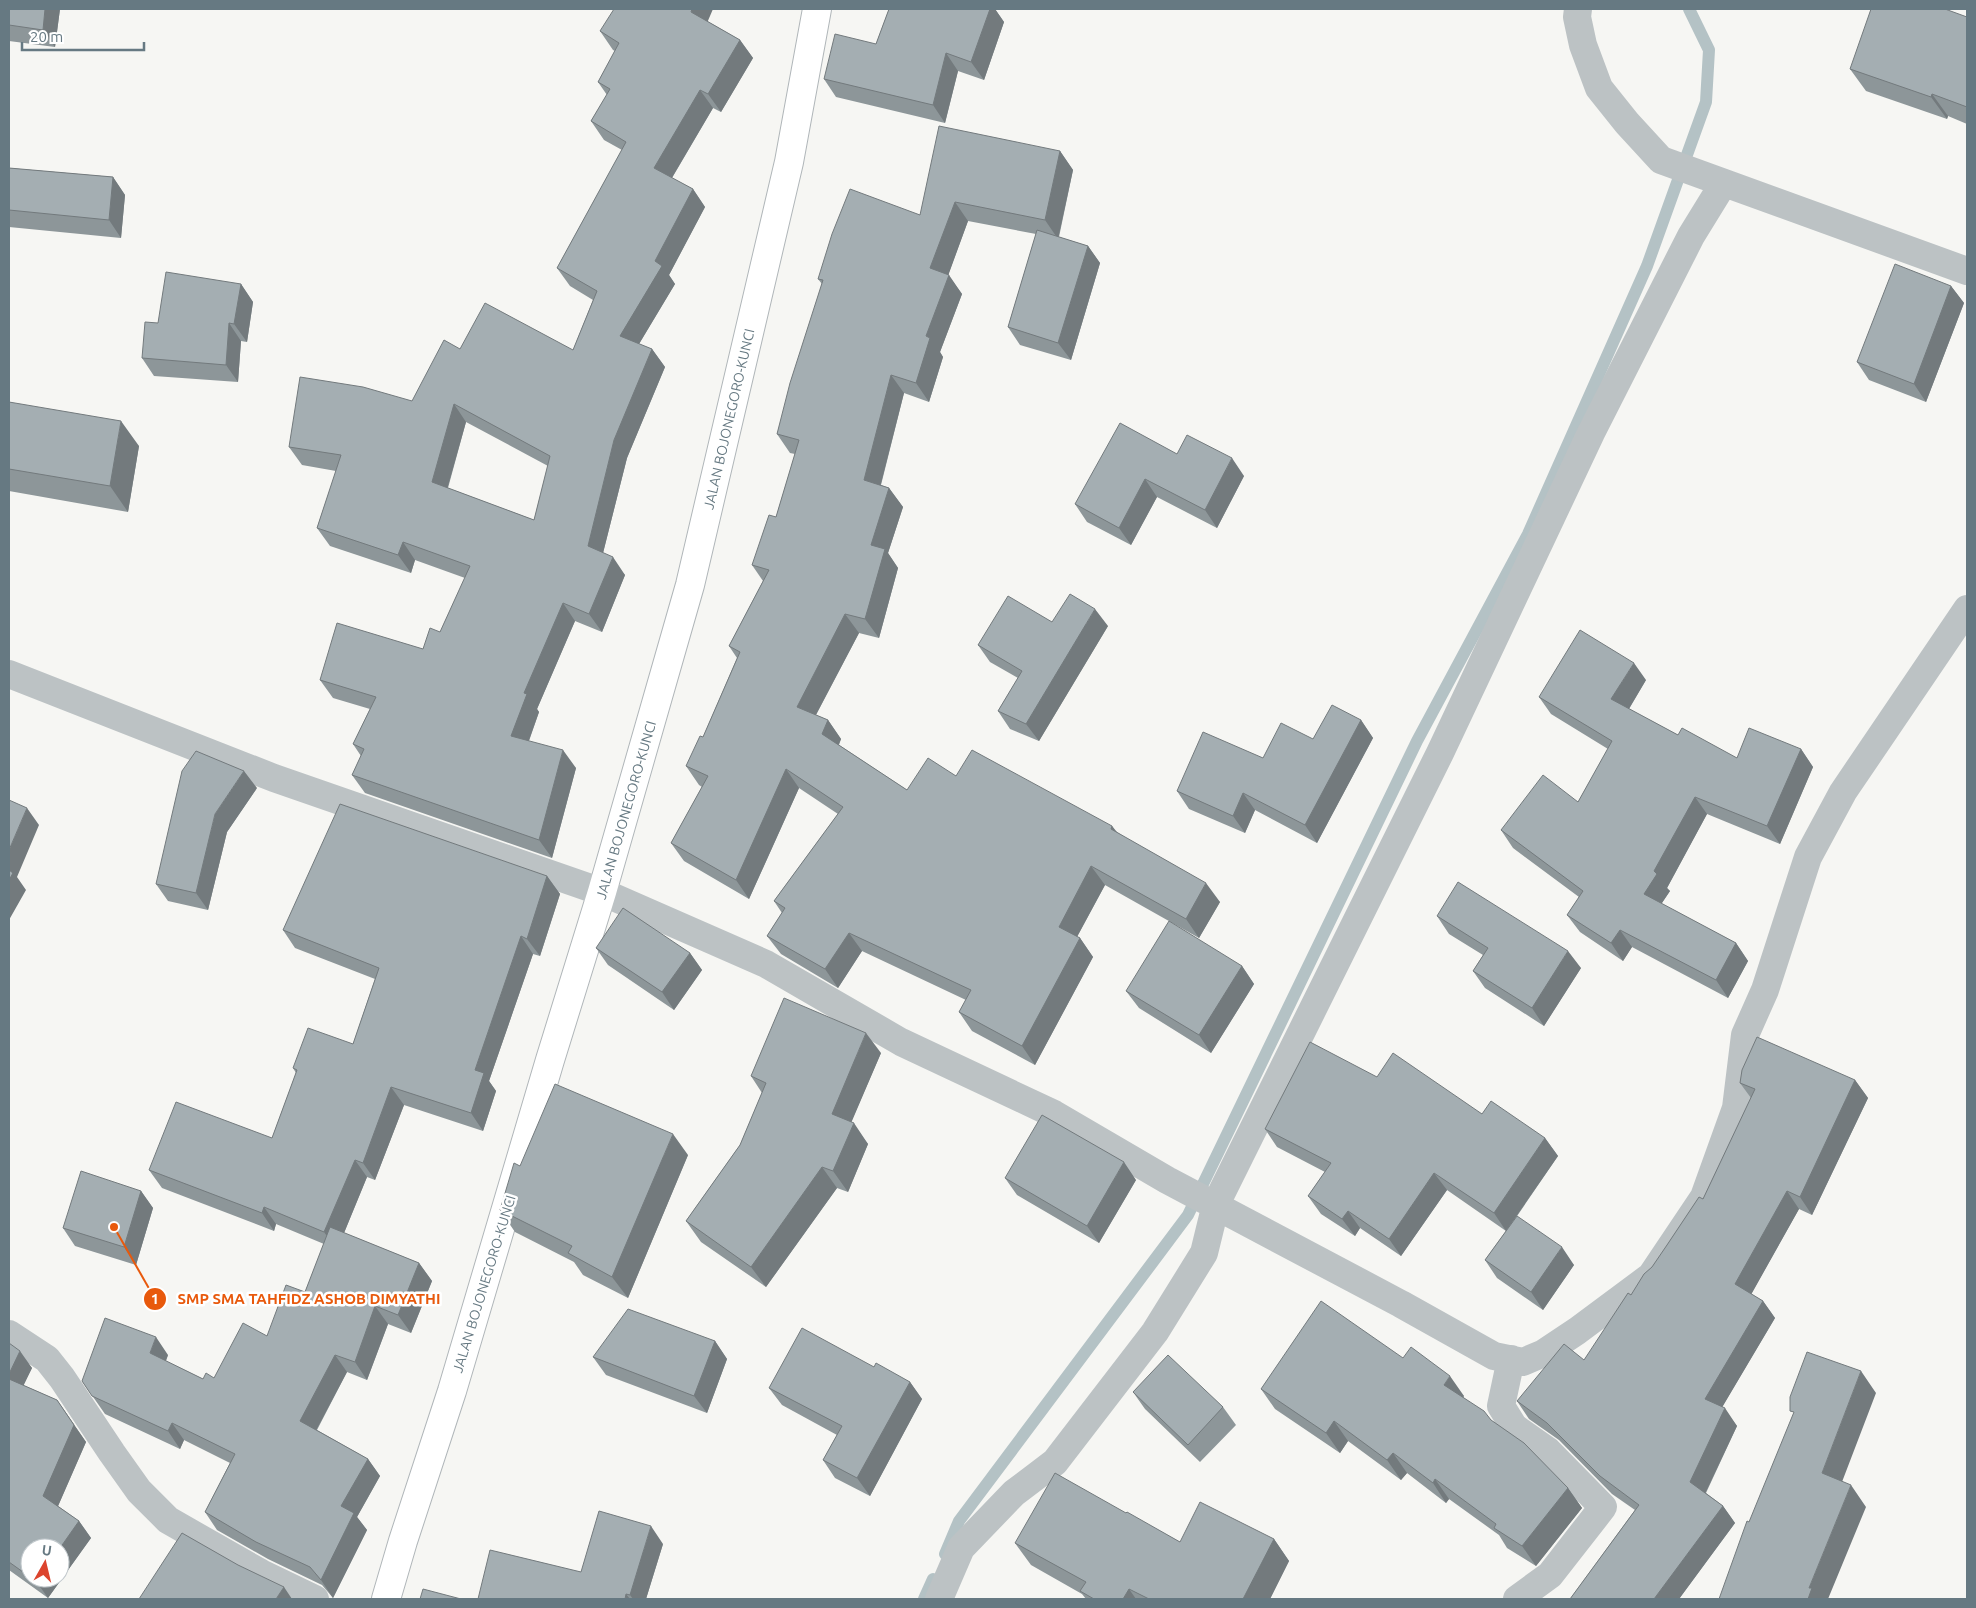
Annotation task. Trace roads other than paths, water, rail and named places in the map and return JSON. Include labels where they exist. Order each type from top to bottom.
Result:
[{"type":"main road","name":"JALAN BOJONEGORO-KUNCI","points":[[386,1599],[455,1382],[547,1069],[602,892],[690,585],[789,162],[817,9]]},
{"type":"street","points":[[1578,9],[1577,17],[1583,45],[1599,88],[1627,123],[1661,160],[1967,271]]},
{"type":"street","points":[[939,1599],[962,1548],[1014,1492],[1055,1462],[1155,1332],[1204,1253],[1211,1202],[1440,753],[1591,434],[1718,181]]},
{"type":"street","points":[[9,674],[274,778],[602,892],[766,964],[901,1042],[1054,1114],[1167,1180],[1401,1304],[1494,1356],[1523,1362],[1544,1353],[1651,1276],[1704,1197],[1736,1108],[1745,1035],[1764,990],[1808,857],[1843,792],[1967,608]]},
{"type":"street","points":[[9,1334],[47,1359],[139,1491],[168,1520],[261,1573],[315,1599]]},
{"type":"street","points":[[1511,1360],[1501,1406],[1514,1427],[1548,1451],[1603,1506],[1550,1575],[1517,1599]]},
{"type":"waterway","points":[[945,1554],[959,1521],[1188,1215],[1417,741],[1528,534],[1647,266],[1706,102],[1709,50],[1689,9]]},
{"type":"waterway","points":[[924,1599],[933,1579]]},
{"type":"place","name":"SMP SMA TAHFIDZ ASHOB DIMYATHI","points":[[114,1227]]}]
